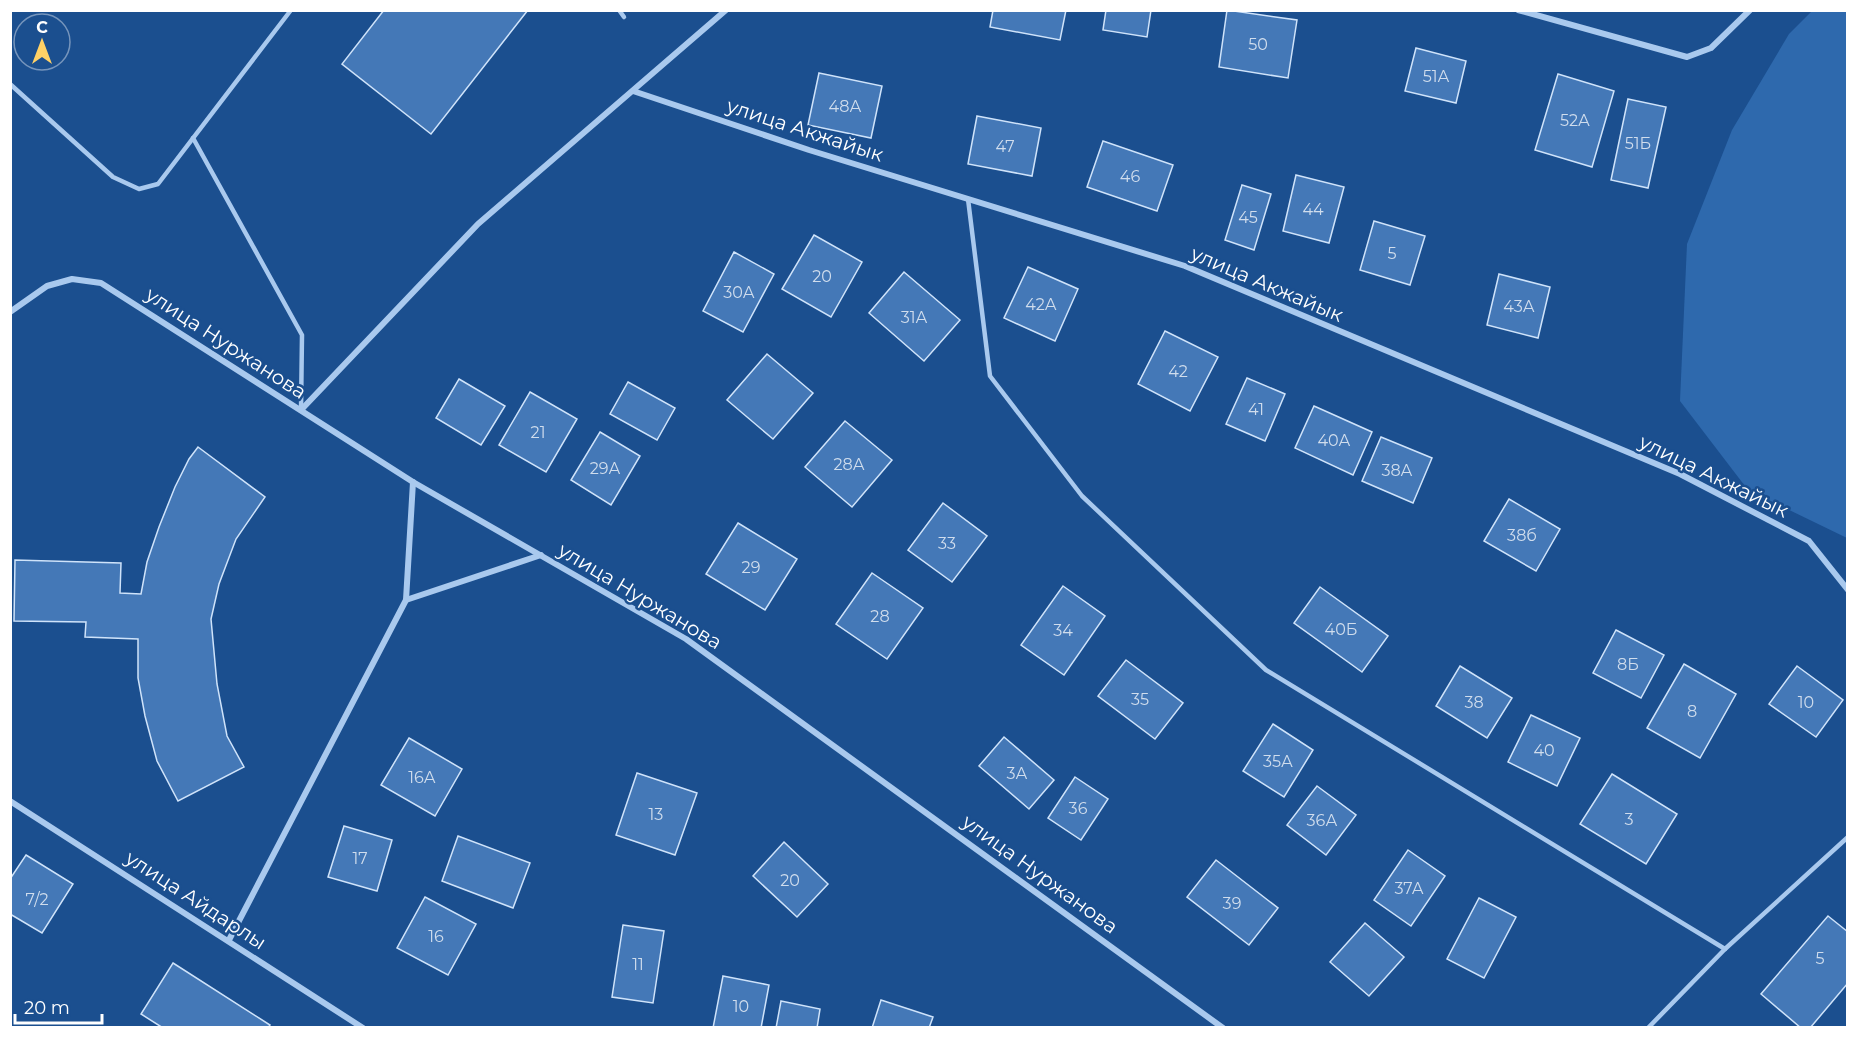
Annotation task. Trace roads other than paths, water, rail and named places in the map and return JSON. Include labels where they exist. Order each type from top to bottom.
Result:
[{"type":"street","points":[[301,410],[478,224],[726,10]]},
{"type":"street","points":[[1518,10],[1687,57],[1711,48],[1750,10]]},
{"type":"street","name":"улица Акжайык","points":[[633,91],[809,150],[1185,266],[1680,474],[1809,541],[1848,590]]},
{"type":"street","name":"улица Нуржанова","points":[[10,312],[47,286],[72,279],[101,282],[413,482],[686,639],[1223,1028]]},
{"type":"street","points":[[229,940],[406,600],[413,482]]},
{"type":"street","points":[[406,600],[540,555]]},
{"type":"street","name":"улица Айдарлы","points":[[10,801],[363,1028]]},
{"type":"lane","points":[[10,84],[112,177],[139,189],[158,183],[291,10]]},
{"type":"lane","points":[[619,10],[624,17]]},
{"type":"lane","points":[[193,138],[302,335],[301,410]]},
{"type":"lane","points":[[968,199],[990,376],[1082,496],[1266,670],[1725,949]]},
{"type":"lane","points":[[1648,1028],[1725,949],[1848,837]]}]
